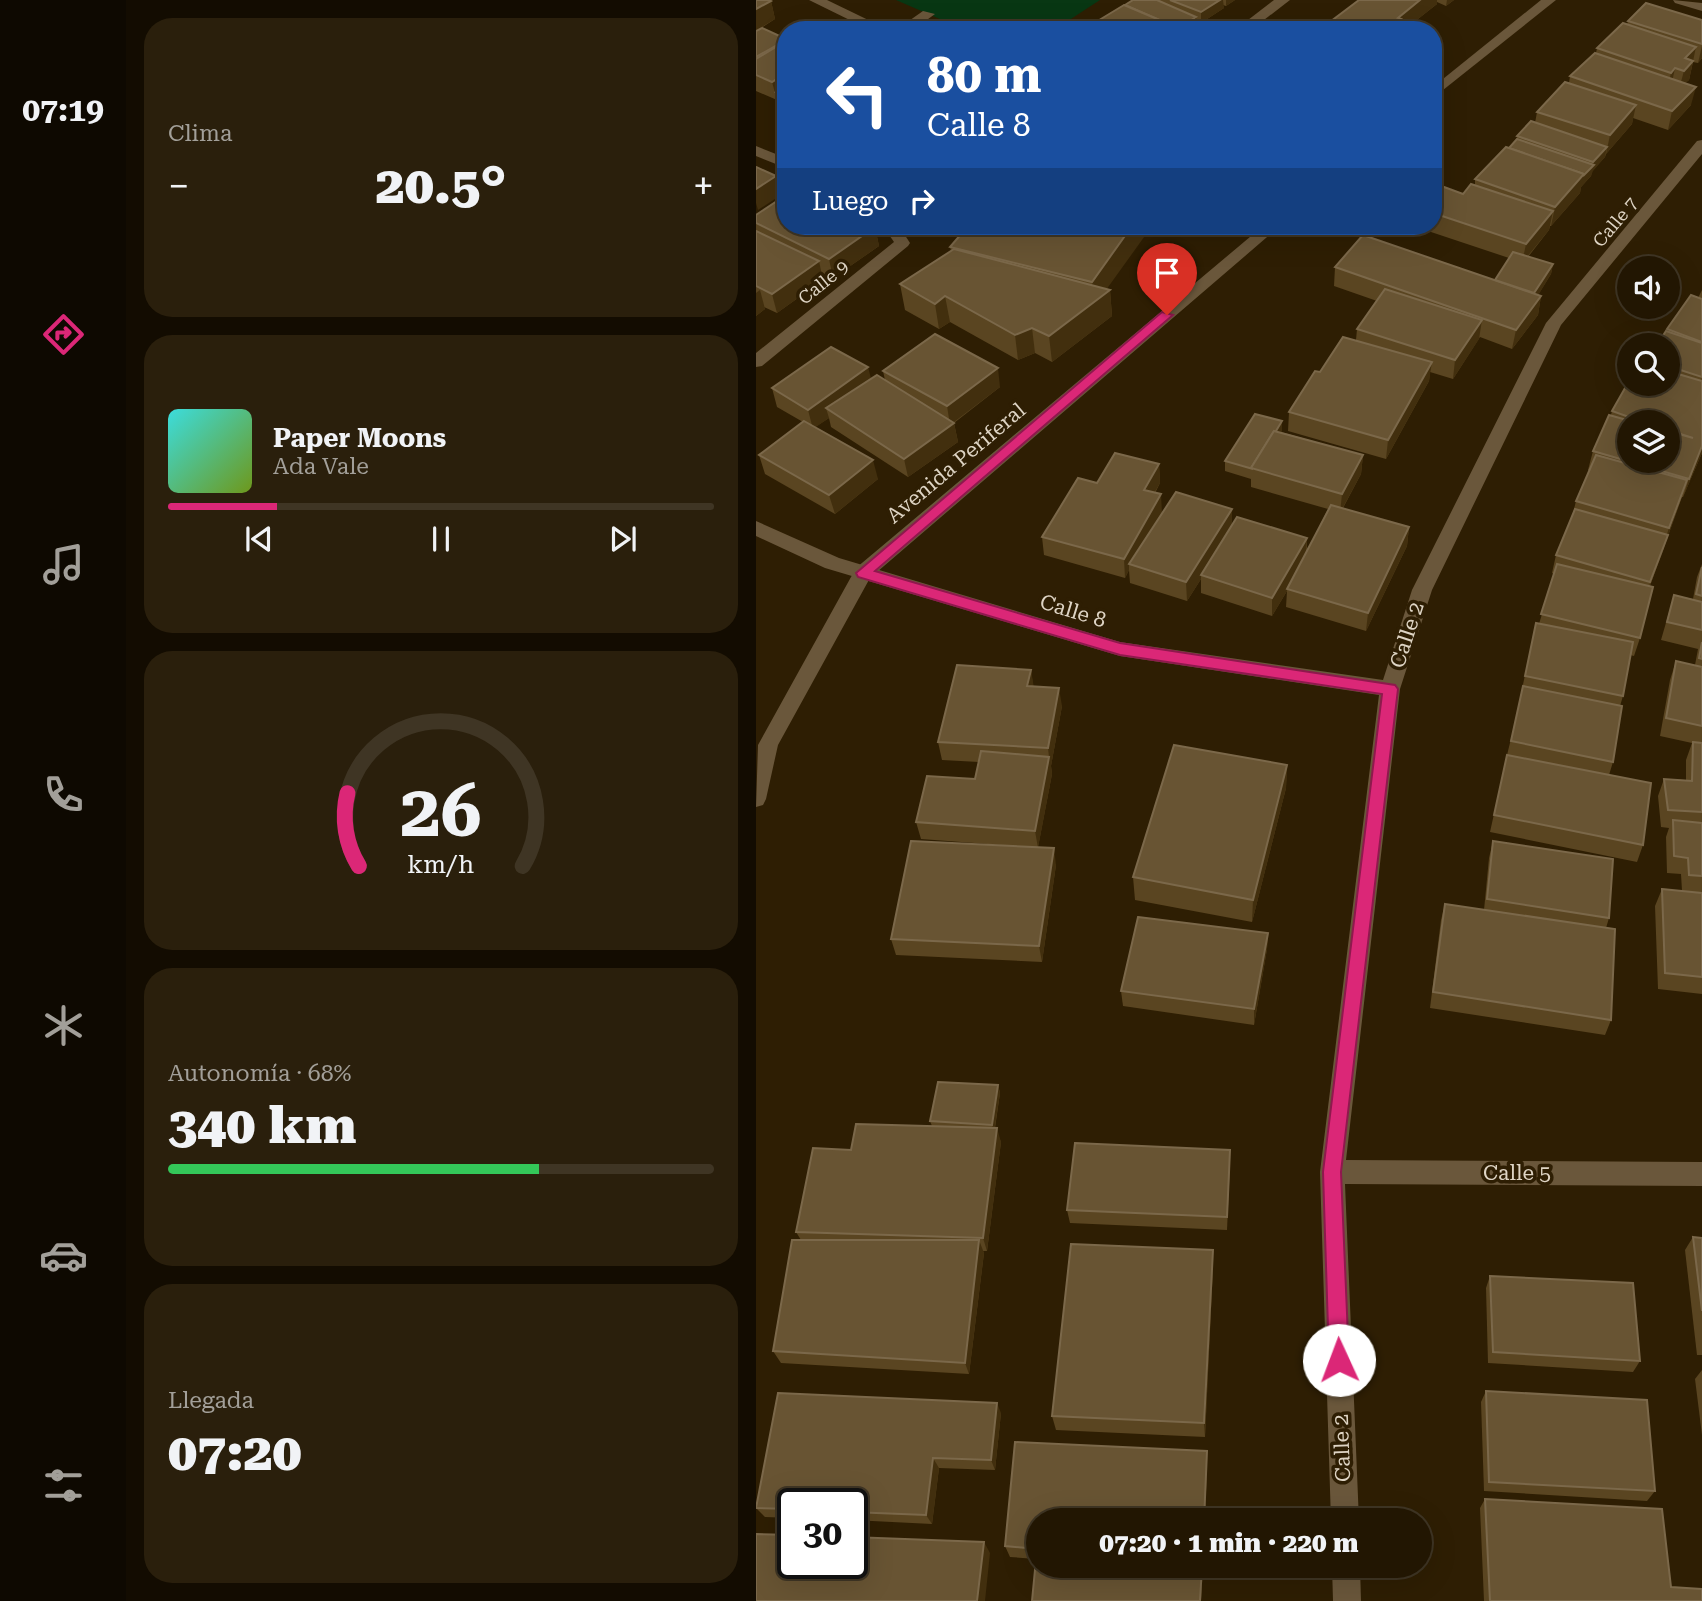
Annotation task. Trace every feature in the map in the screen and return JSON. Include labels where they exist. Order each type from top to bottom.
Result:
[{"type":"street","points":[[1254,21],[1283,0]]},
{"type":"street","points":[[1442,87],[1549,0]]},
{"type":"street","points":[[1680,0],[1702,7]]},
{"type":"street","points":[[820,1],[863,21]]},
{"type":"street","points":[[917,21],[928,14]]},
{"type":"street","name":"Calle 7","points":[[1555,323],[1702,144]]},
{"type":"street","points":[[756,150],[777,160]]},
{"type":"street","name":"Calle 9","points":[[756,362],[902,243],[897,235]]},
{"type":"street","name":"Avenida Periferal","points":[[756,799],[768,745],[863,573],[1261,235]]},
{"type":"street","name":"Calle 2","points":[[1345,1508],[1332,1172],[1390,689],[1422,590],[1555,323]]},
{"type":"street","name":"Calle 8","points":[[756,528],[832,563],[1120,649],[1390,689]]},
{"type":"street","name":"Calle 5","points":[[1332,1172],[1702,1174]]},
{"type":"street","points":[[1347,1578],[1348,1601]]},
{"type":"green space","points":[[896,0],[1100,0],[1068,21],[944,21]]},
{"type":"building","points":[[756,0],[769,0],[771,1],[756,9]]},
{"type":"building","points":[[1133,0],[1157,0],[1196,17],[1190,21],[1162,21],[1125,5]]},
{"type":"building","points":[[1170,0],[1220,0],[1201,12]]},
{"type":"building","points":[[1359,0],[1420,0],[1398,18],[1401,19],[1399,21],[1331,21]]},
{"type":"building","points":[[1646,3],[1702,20],[1702,44],[1628,21]]},
{"type":"building","points":[[1124,5],[1162,21],[1098,21]]},
{"type":"building","points":[[1623,23],[1696,47],[1685,58],[1693,61],[1684,71],[1675,68],[1671,73],[1597,48]]},
{"type":"building","points":[[762,28],[777,35],[777,45],[756,57],[756,31]]},
{"type":"building","points":[[777,46],[777,79],[772,82],[756,75],[756,59]]},
{"type":"building","points":[[1595,53],[1696,87],[1672,111],[1570,76]]},
{"type":"building","points":[[1565,82],[1636,105],[1610,135],[1537,112]]},
{"type":"building","points":[[1531,121],[1607,147],[1593,162],[1517,136]]},
{"type":"building","points":[[1517,139],[1594,165],[1583,176],[1584,174],[1509,148]]},
{"type":"building","points":[[1506,147],[1584,174],[1555,207],[1475,179]]},
{"type":"building","points":[[756,167],[776,176],[756,189]]},
{"type":"building","points":[[1471,184],[1553,211],[1526,244],[1442,216],[1444,187],[1463,194]]},
{"type":"building","points":[[777,201],[777,233],[756,223],[756,215]]},
{"type":"building","points":[[756,231],[819,261],[772,294],[756,286]]},
{"type":"building","points":[[780,235],[864,235],[829,259]]},
{"type":"building","points":[[960,235],[1126,235],[1092,282],[950,247]]},
{"type":"building","points":[[1363,235],[1541,296],[1516,330],[1335,267]]},
{"type":"building","points":[[954,249],[1110,290],[1049,336],[1032,328],[1015,335],[945,296],[935,304],[900,284]]},
{"type":"building","points":[[1513,252],[1553,264],[1534,293],[1495,280]]},
{"type":"building","points":[[1385,289],[1482,320],[1455,360],[1357,329]]},
{"type":"building","points":[[1691,295],[1702,299],[1702,342],[1667,329],[1674,319],[1680,319],[1680,311]]},
{"type":"building","points":[[935,334],[998,368],[947,406],[883,371]]},
{"type":"building","points":[[1680,336],[1702,343],[1702,377],[1680,370]]},
{"type":"building","points":[[1343,337],[1432,362],[1388,440],[1289,412],[1315,371],[1320,372]]},
{"type":"building","points":[[831,347],[868,367],[808,410],[772,388]]},
{"type":"building","points":[[877,375],[954,423],[904,459],[826,408]]},
{"type":"building","points":[[1680,375],[1702,381],[1702,446],[1689,479],[1668,473],[1680,473],[1680,434],[1693,438],[1680,434],[1680,410],[1612,411],[1620,396],[1680,396]]},
{"type":"building","points":[[1255,414],[1282,421],[1251,468],[1253,469],[1225,461]]},
{"type":"building","points":[[1609,415],[1617,417],[1617,458],[1593,451]]},
{"type":"building","points":[[804,421],[873,460],[829,495],[759,455]]},
{"type":"building","points":[[1274,431],[1363,455],[1342,494],[1251,468]]},
{"type":"building","points":[[1115,453],[1159,464],[1144,490],[1161,494],[1124,559],[1042,537],[1078,478],[1097,483]]},
{"type":"building","points":[[1596,455],[1617,461],[1617,473],[1662,473],[1687,480],[1669,528],[1576,501]]},
{"type":"building","points":[[1176,492],[1232,509],[1186,582],[1129,564]]},
{"type":"building","points":[[1331,505],[1409,527],[1368,613],[1287,589]]},
{"type":"building","points":[[1575,509],[1668,535],[1650,582],[1556,555]]},
{"type":"building","points":[[1237,517],[1307,538],[1272,598],[1201,575]]},
{"type":"building","points":[[1557,564],[1653,587],[1640,638],[1541,614]]},
{"type":"building","points":[[1702,567],[1702,596],[1696,594]]},
{"type":"building","points":[[1674,595],[1702,602],[1702,630],[1667,622]]},
{"type":"building","points":[[1536,623],[1633,642],[1623,696],[1525,676]]},
{"type":"building","points":[[1676,661],[1702,667],[1702,726],[1666,718]]},
{"type":"building","points":[[957,665],[1031,670],[1027,686],[1059,688],[1048,748],[938,742]]},
{"type":"building","points":[[1523,686],[1622,706],[1613,762],[1511,741]]},
{"type":"building","points":[[1693,742],[1702,743],[1702,812],[1668,810],[1664,779],[1692,781]]},
{"type":"building","points":[[1174,745],[1287,765],[1253,900],[1133,877]]},
{"type":"building","points":[[981,751],[1049,757],[1035,831],[916,822],[927,776],[975,779]]},
{"type":"building","points":[[1507,755],[1651,783],[1643,845],[1494,815]]},
{"type":"building","points":[[1673,820],[1702,823],[1702,876],[1689,875],[1688,858],[1674,856]]},
{"type":"building","points":[[911,841],[1054,848],[1039,946],[891,939]]},
{"type":"building","points":[[1493,841],[1613,859],[1609,918],[1487,899]]},
{"type":"building","points":[[1662,889],[1702,893],[1702,977],[1665,973]]},
{"type":"building","points":[[1445,904],[1615,929],[1611,1020],[1433,992]]},
{"type":"building","points":[[1138,917],[1268,933],[1254,1009],[1121,991]]},
{"type":"building","points":[[938,1082],[998,1085],[992,1125],[930,1121]]},
{"type":"building","points":[[856,1124],[997,1128],[983,1238],[796,1232],[813,1148],[851,1150]]},
{"type":"building","points":[[1075,1143],[1230,1150],[1227,1217],[1067,1210]]},
{"type":"building","points":[[1693,1237],[1702,1238],[1702,1311]]},
{"type":"building","points":[[792,1240],[979,1240],[965,1363],[773,1351]]},
{"type":"building","points":[[1071,1244],[1213,1250],[1204,1423],[1052,1416]]},
{"type":"building","points":[[1490,1276],[1633,1283],[1640,1361],[1493,1352]]},
{"type":"building","points":[[1486,1391],[1647,1400],[1655,1491],[1489,1482]]},
{"type":"building","points":[[778,1393],[997,1403],[991,1460],[933,1458],[926,1515],[868,1513],[868,1488],[777,1488],[777,1509],[756,1508]]},
{"type":"building","points":[[1015,1442],[1207,1451],[1205,1508],[1026,1508],[1026,1548],[1005,1546]]},
{"type":"building","points":[[1485,1499],[1662,1509],[1671,1587],[1702,1589],[1702,1601],[1490,1601]]},
{"type":"building","points":[[756,1534],[777,1535],[777,1579],[868,1579],[868,1538],[984,1542],[977,1601],[756,1601]]},
{"type":"building","points":[[1034,1578],[1201,1578],[1200,1601],[1032,1601]]},
{"type":"route","points":[[1167,315],[863,573],[1120,649],[1390,689],[1332,1172],[1339,1360]]}]
